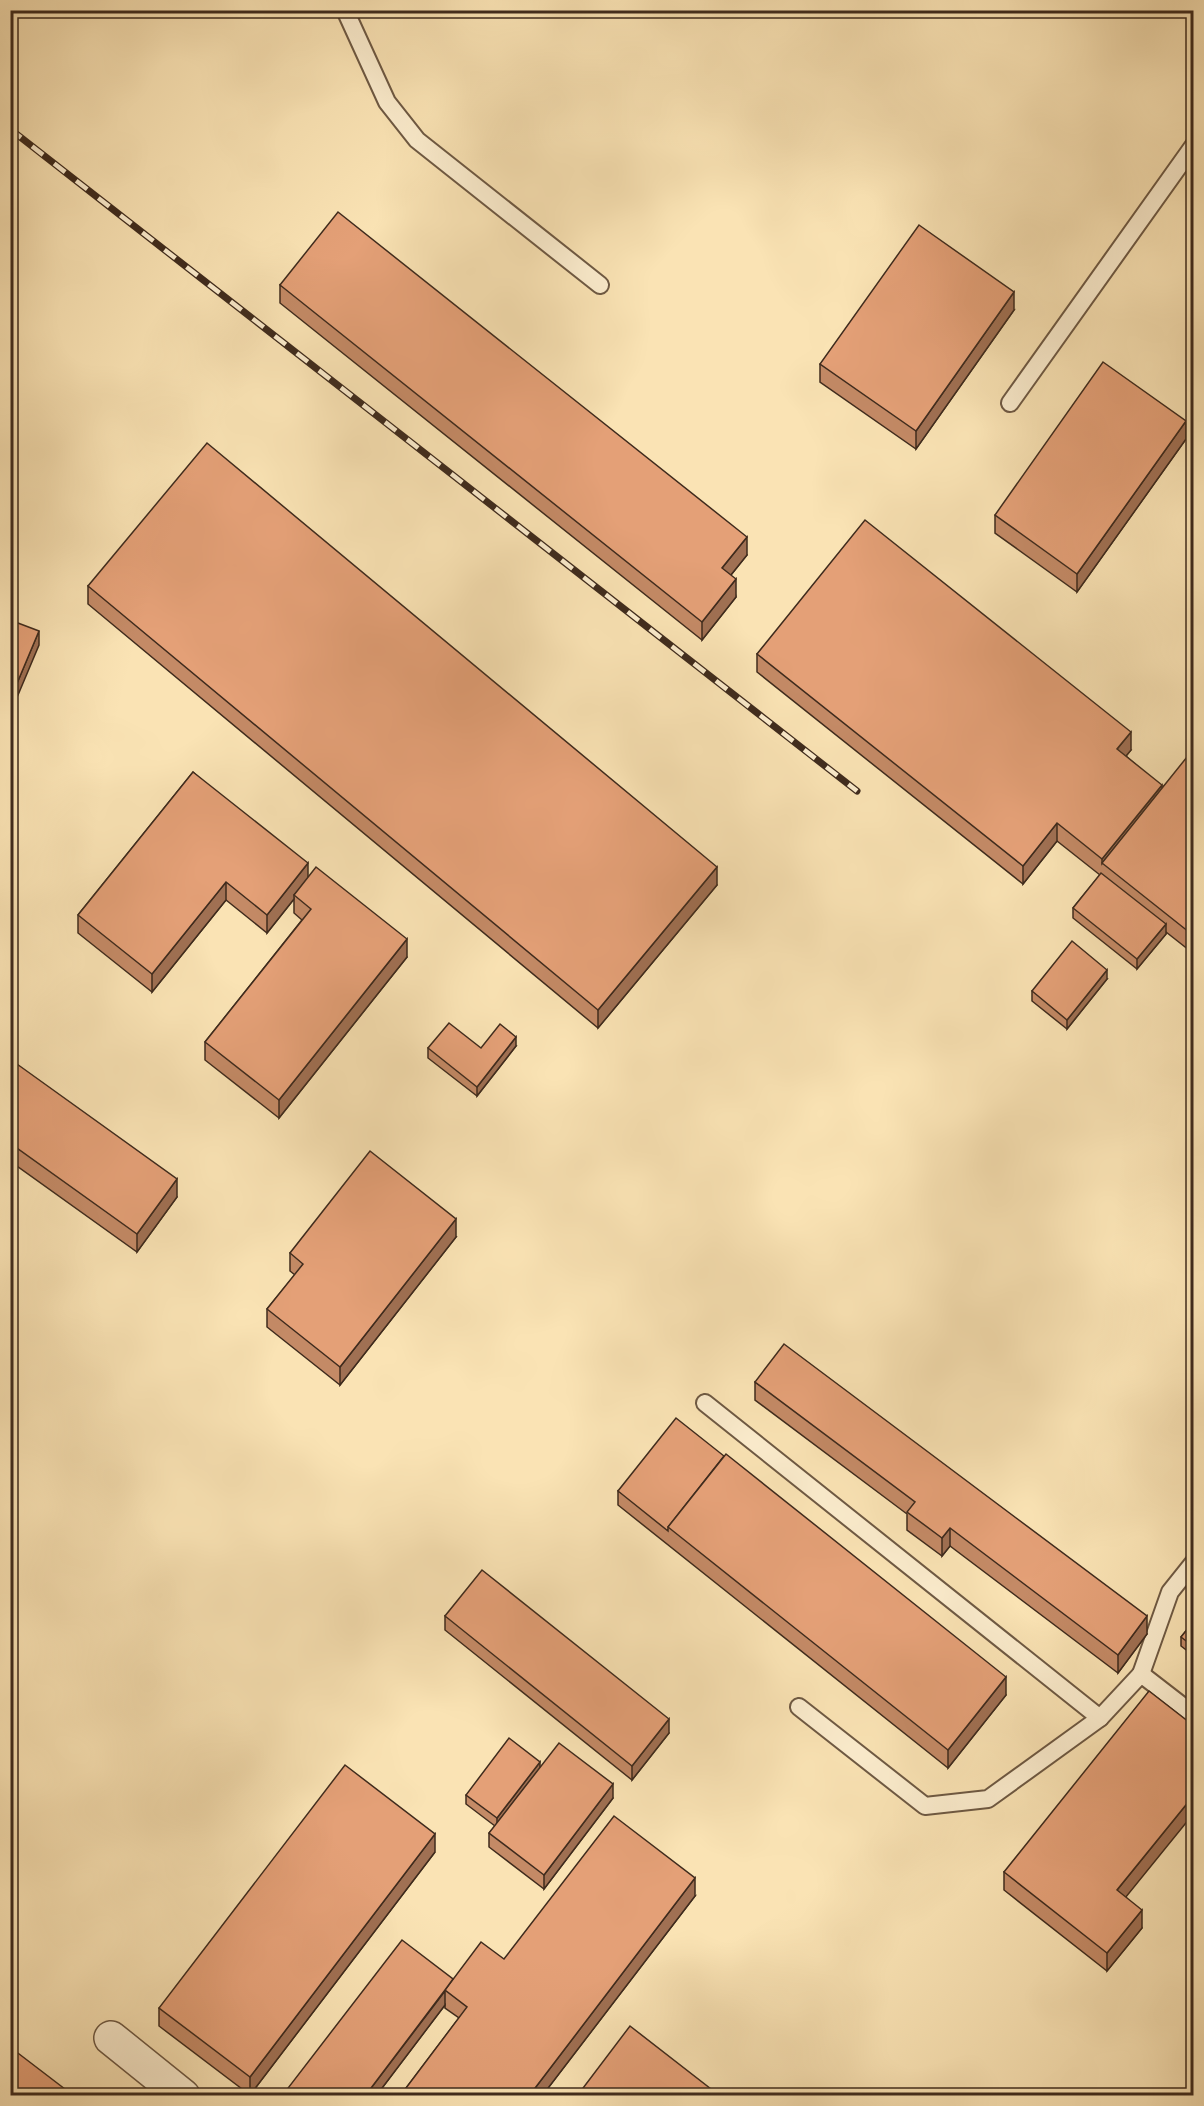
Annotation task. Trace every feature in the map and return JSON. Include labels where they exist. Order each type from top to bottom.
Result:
[{"type":"street","points":[[111,2038],[183,2096]]},
{"type":"lane","points":[[345,10],[387,102],[417,140],[600,285]]},
{"type":"lane","points":[[1010,403],[1194,145]]},
{"type":"lane","points":[[705,1403],[1100,1718]]},
{"type":"lane","points":[[799,1707],[925,1806],[988,1799],[1100,1718],[1141,1674],[1170,1592],[1194,1562]]},
{"type":"lane","points":[[1141,1674],[1194,1714]]},
{"type":"building","points":[[338,212],[747,537],[722,568],[736,579],[702,622],[280,285]]},
{"type":"building","points":[[919,225],[1014,292],[916,431],[820,364]]},
{"type":"building","points":[[1103,362],[1186,421],[1077,574],[995,515]]},
{"type":"building","points":[[207,443],[717,867],[598,1010],[88,586]]},
{"type":"building","points":[[865,520],[1131,732],[1117,749],[1162,785],[1102,859],[1057,823],[1023,866],[757,654]]},
{"type":"building","points":[[10,620],[39,631],[10,700]]},
{"type":"building","points":[[1191,752],[1194,755],[1194,936],[1102,863]]},
{"type":"building","points":[[193,772],[308,863],[267,915],[226,882],[152,974],[78,915]]},
{"type":"building","points":[[316,867],[407,939],[279,1100],[205,1042],[311,909],[294,895]]},
{"type":"building","points":[[1101,873],[1166,924],[1137,959],[1073,908]]},
{"type":"building","points":[[1072,941],[1107,970],[1067,1020],[1032,991]]},
{"type":"building","points":[[449,1023],[481,1048],[500,1024],[516,1037],[477,1087],[428,1048]]},
{"type":"building","points":[[10,1059],[177,1179],[137,1234],[10,1143]]},
{"type":"building","points":[[370,1151],[456,1219],[340,1367],[267,1309],[303,1264],[290,1253]]},
{"type":"building","points":[[784,1344],[1147,1616],[1118,1655],[950,1528],[942,1538],[907,1512],[915,1502],[755,1382]]},
{"type":"building","points":[[676,1418],[724,1456],[668,1527],[668,1531],[618,1491]]},
{"type":"building","points":[[726,1454],[1006,1677],[948,1750],[668,1527]]},
{"type":"building","points":[[482,1570],[669,1719],[632,1766],[445,1616]]},
{"type":"building","points":[[1194,1621],[1194,1647],[1181,1637]]},
{"type":"building","points":[[1149,1691],[1194,1726],[1194,1795],[1117,1890],[1142,1910],[1107,1953],[1004,1872]]},
{"type":"building","points":[[509,1738],[540,1762],[497,1818],[466,1795]]},
{"type":"building","points":[[559,1743],[613,1784],[544,1875],[489,1833]]},
{"type":"building","points":[[345,1765],[435,1834],[250,2077],[159,2008]]},
{"type":"building","points":[[614,1816],[695,1878],[529,2096],[400,2096],[467,2007],[445,1990],[481,1942],[504,1959]]},
{"type":"building","points":[[402,1940],[453,1979],[365,2096],[290,2096],[285,2092]]},
{"type":"building","points":[[630,2026],[720,2096],[577,2096]]},
{"type":"building","points":[[10,2047],[74,2096],[10,2096]]},
{"type":"railway","points":[[10,129],[857,791]]}]
